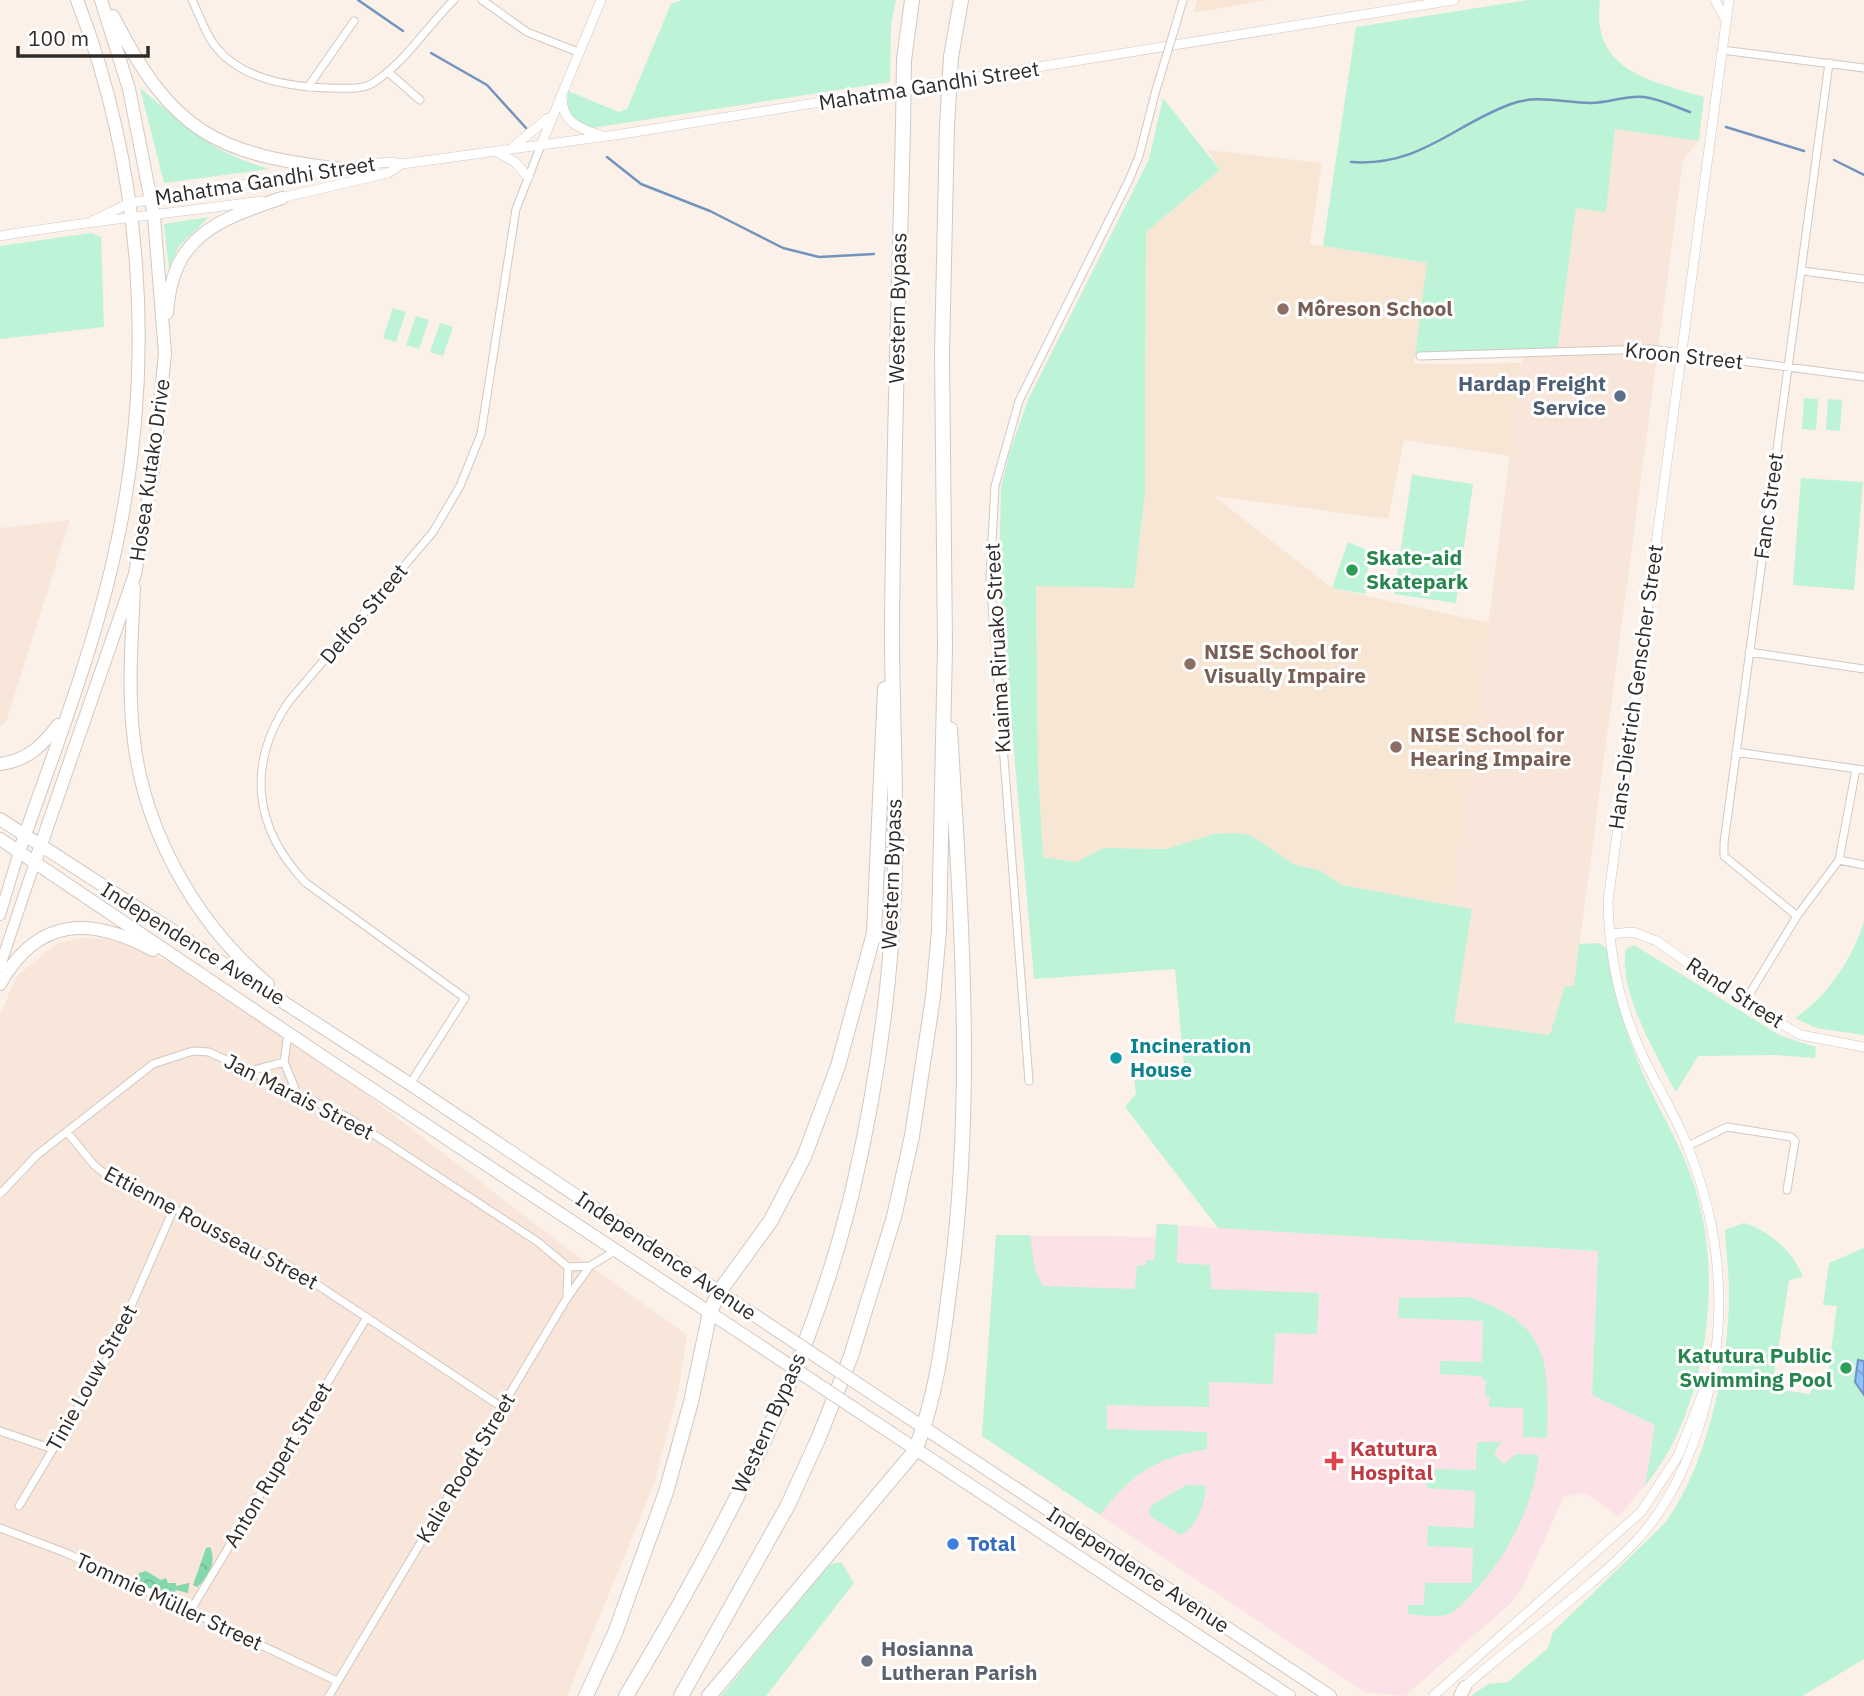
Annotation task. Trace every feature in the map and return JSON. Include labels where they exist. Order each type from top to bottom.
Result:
[{"type":"highway","name":"Western Bypass","points":[[626,1696],[714,1541],[780,1405],[818,1311],[854,1185],[880,1048],[894,897],[892,638],[904,60],[912,0]]},
{"type":"highway","name":"Western Bypass","points":[[681,1696],[788,1504],[819,1437],[851,1356],[894,1217],[912,1136],[933,997],[939,931],[945,647],[942,339],[947,127],[951,57],[961,0]]},
{"type":"highway","points":[[586,1696],[615,1633],[666,1492],[691,1402],[710,1312],[719,1292],[770,1222],[804,1157],[848,1031],[874,933],[886,667],[892,638]]},
{"type":"highway","points":[[709,1696],[915,1451],[924,1428],[945,1325],[957,1233],[965,1129],[963,994],[945,647]]},
{"type":"main road","name":"Hosea Kutako Drive","points":[[0,915],[108,579],[132,456],[139,349],[138,285],[131,220],[106,90],[77,0]]},
{"type":"main road","name":"Hosea Kutako Drive","points":[[0,966],[135,574],[154,465],[165,352],[154,216],[129,89],[103,0]]},
{"type":"main road","points":[[103,0],[131,52],[156,89],[201,131],[259,156],[343,169]]},
{"type":"main road","points":[[165,352],[168,303],[175,273],[195,239],[220,220],[282,198]]},
{"type":"main road","points":[[135,574],[130,693],[133,735],[138,769],[162,839],[198,908],[260,978],[303,1014]]},
{"type":"main road","points":[[0,764],[27,756],[43,746],[66,715]]},
{"type":"main road","name":"Independence Avenue","points":[[0,820],[410,1084],[1330,1696]]},
{"type":"main road","name":"Independence Avenue","points":[[0,839],[915,1451],[1289,1696]]},
{"type":"main road","points":[[0,984],[33,943],[50,934],[90,927],[109,930],[135,940],[194,971]]},
{"type":"street","points":[[192,0],[215,46],[230,59],[268,80],[285,86],[308,88],[356,88],[374,83],[388,72],[454,0]]},
{"type":"street","points":[[482,0],[527,32],[578,52]]},
{"type":"street","points":[[541,145],[601,0]]},
{"type":"street","name":"Kuaima Riruako Street","points":[[1029,1081],[990,577],[995,486],[1018,401],[1139,156],[1183,0]]},
{"type":"street","name":"Mahatma Gandhi Street","points":[[94,220],[129,204],[379,162],[402,164],[605,136],[1454,0]]},
{"type":"street","points":[[1715,0],[1726,20]]},
{"type":"street","name":"Hans-Dietrich Genscher Street","points":[[1455,1696],[1597,1576],[1649,1525],[1681,1475],[1692,1448],[1709,1396],[1716,1359],[1721,1305],[1716,1245],[1709,1205],[1688,1146],[1637,1042],[1619,986],[1610,934],[1609,885],[1729,0]]},
{"type":"street","points":[[308,88],[354,21]]},
{"type":"street","points":[[1722,50],[1864,68]]},
{"type":"street","name":"Fanc Street","points":[[1797,916],[1724,856],[1829,63]]},
{"type":"street","points":[[388,72],[420,100]]},
{"type":"street","points":[[562,92],[563,110],[570,122],[605,136]]},
{"type":"street","points":[[509,149],[531,135],[552,114]]},
{"type":"street","name":"Delfos Street","points":[[410,1084],[465,998],[335,905],[291,867],[277,848],[267,822],[261,784],[262,762],[275,721],[290,700],[425,541],[460,486],[481,434],[514,222],[541,145]]},
{"type":"street","points":[[495,151],[515,162],[528,177]]},
{"type":"street","name":"Mahatma Gandhi Street","points":[[94,220],[131,220],[282,198],[388,173],[402,164]]},
{"type":"street","points":[[0,236],[94,220]]},
{"type":"street","points":[[1803,271],[1864,279]]},
{"type":"street","name":"Kroon Street","points":[[1420,356],[1627,348],[1864,377]]},
{"type":"street","points":[[1749,652],[1864,669]]},
{"type":"street","points":[[1736,752],[1860,769],[1839,860],[1797,916],[1744,1003]]},
{"type":"street","points":[[1839,860],[1864,865]]},
{"type":"street","name":"Rand Street","points":[[1610,934],[1633,932],[1657,941],[1744,1003],[1801,1035],[1864,1047]]},
{"type":"street","points":[[288,1034],[284,1062],[296,1091]]},
{"type":"street","name":"Jan Marais Street","points":[[0,1194],[37,1155],[142,1072],[166,1058],[193,1051],[209,1052],[296,1091],[385,1140],[538,1242],[568,1267]]},
{"type":"street","points":[[250,1070],[284,1062]]},
{"type":"street","points":[[1688,1146],[1727,1127],[1791,1137],[1794,1141],[1787,1190]]},
{"type":"street","name":"Ettienne Rousseau Street","points":[[67,1132],[94,1165],[110,1178],[283,1262],[503,1408]]},
{"type":"street","name":"Tinie Louw Street","points":[[19,1506],[110,1354],[174,1208]]},
{"type":"street","name":"Kalie Roodt Street","points":[[329,1696],[567,1298],[590,1266],[615,1251]]},
{"type":"street","points":[[567,1298],[568,1267],[590,1266]]},
{"type":"street","name":"Anton Rupert Street","points":[[189,1613],[367,1317]]},
{"type":"street","name":"Hans-Dietrich Genscher Street","points":[[1433,1696],[1570,1577],[1646,1506],[1678,1456],[1716,1359]]},
{"type":"street","points":[[0,1432],[53,1449]]},
{"type":"street","name":"Tommie Müller Street","points":[[0,1528],[47,1545],[337,1681]]},
{"type":"shaded area","points":[[1197,0],[1266,0],[1194,13]]},
{"type":"shaded area","points":[[1615,129],[1699,141],[1683,160],[1574,986],[1565,986],[1551,1035],[1453,1022],[1472,909],[1452,905],[1523,353],[1557,351],[1576,208],[1606,212]]},
{"type":"shaded area","points":[[1207,150],[1322,163],[1310,244],[1427,263],[1414,364],[1521,363],[1510,456],[1404,440],[1388,519],[1214,496],[1332,588],[1489,623],[1452,905],[1342,885],[1320,871],[1293,864],[1252,836],[1214,834],[1166,849],[1104,848],[1076,862],[1043,857],[1038,768],[1036,585],[1134,588],[1145,494],[1146,232],[1220,170]]},
{"type":"shaded area","points":[[70,520],[6,722],[0,726],[0,528]]},
{"type":"shaded area","points":[[81,938],[108,939],[194,971],[288,1034],[590,1266],[687,1335],[678,1393],[654,1484],[567,1696],[0,1696],[0,1015],[16,977],[56,944]]},
{"type":"shaded area","name":"Katutura Hospital","points":[[1157,1224],[1598,1251],[1592,1395],[1655,1425],[1645,1486],[1618,1517],[1583,1493],[1564,1497],[1522,1588],[1510,1604],[1405,1696],[1364,1692],[982,1436],[996,1235],[1155,1237]]},
{"type":"green space","points":[[682,0],[896,0],[891,26],[890,82],[592,128],[574,121],[567,106],[568,91],[619,112],[627,109],[671,4]]},
{"type":"green space","points":[[1527,0],[1600,0],[1600,24],[1605,43],[1614,57],[1645,78],[1704,97],[1699,141],[1615,129],[1606,212],[1576,208],[1557,351],[1415,355],[1427,263],[1323,246],[1356,27]]},
{"type":"green space","points":[[140,88],[213,146],[269,169],[164,183]]},
{"type":"green space","points":[[1163,98],[1220,170],[1146,232],[1145,494],[1134,588],[1036,586],[1038,768],[1043,857],[1076,862],[1104,848],[1166,849],[1214,834],[1237,833],[1252,836],[1293,864],[1320,871],[1342,885],[1472,909],[1454,1022],[1550,1035],[1565,986],[1574,986],[1579,944],[1599,943],[1607,949],[1614,986],[1630,1039],[1643,1074],[1693,1182],[1703,1219],[1708,1258],[1705,1340],[1696,1381],[1684,1420],[1666,1455],[1645,1486],[1655,1425],[1592,1395],[1598,1251],[1218,1228],[1125,1107],[1136,1094],[1133,1069],[1184,1065],[1175,969],[1034,979],[999,581],[1001,488],[1010,451],[1028,400],[1149,159]]},
{"type":"green space","points":[[209,217],[179,246],[169,269],[164,224]]},
{"type":"green space","points":[[91,233],[101,237],[104,327],[0,339],[0,246]]},
{"type":"green space","points":[[393,308],[406,312],[396,342],[383,338]]},
{"type":"green space","points":[[416,316],[429,320],[419,349],[406,345]]},
{"type":"green space","points":[[440,323],[453,327],[443,356],[430,352]]},
{"type":"green space","points":[[1804,398],[1818,399],[1816,430],[1802,429]]},
{"type":"green space","points":[[1828,399],[1842,400],[1840,431],[1826,430]]},
{"type":"green space","points":[[1412,475],[1473,484],[1456,603],[1394,594]]},
{"type":"green space","points":[[1801,478],[1863,482],[1854,590],[1793,585]]},
{"type":"green space","name":"Skate-aid Skatepark","points":[[1348,542],[1370,551],[1365,594],[1332,588]]},
{"type":"green space","points":[[1864,921],[1864,1035],[1816,1028],[1795,1018],[1828,988],[1837,976],[1853,949]]},
{"type":"green space","points":[[1634,945],[1781,1036],[1816,1047],[1815,1058],[1776,1055],[1698,1056],[1676,1092],[1649,1042],[1633,1003],[1625,966],[1626,949]]},
{"type":"green space","points":[[1744,1223],[1763,1231],[1780,1244],[1803,1277],[1789,1280],[1772,1389],[1810,1394],[1812,1388],[1826,1390],[1837,1306],[1823,1305],[1829,1263],[1864,1248],[1864,1659],[1802,1696],[1471,1696],[1488,1684],[1508,1682],[1548,1648],[1553,1632],[1665,1523],[1680,1500],[1704,1444],[1720,1382],[1729,1294],[1725,1230]]},
{"type":"green space","points":[[1157,1224],[1178,1225],[1177,1263],[1210,1265],[1211,1289],[1319,1293],[1317,1334],[1275,1333],[1273,1384],[1209,1382],[1209,1407],[1107,1405],[1107,1429],[1207,1432],[1207,1449],[1173,1457],[1146,1470],[1123,1488],[1100,1515],[982,1436],[996,1235],[1030,1235],[1035,1270],[1043,1286],[1135,1289],[1137,1265],[1145,1266],[1146,1260],[1154,1261]]},
{"type":"green space","points":[[1468,1297],[1495,1307],[1515,1319],[1530,1333],[1539,1348],[1545,1366],[1547,1387],[1547,1438],[1523,1437],[1523,1408],[1489,1407],[1490,1398],[1485,1396],[1486,1381],[1480,1376],[1440,1374],[1440,1361],[1482,1362],[1483,1321],[1398,1318],[1399,1298]]},
{"type":"green space","points":[[1477,1442],[1501,1442],[1494,1454],[1504,1464],[1516,1454],[1539,1455],[1525,1512],[1496,1564],[1459,1607],[1441,1616],[1408,1614],[1408,1605],[1424,1605],[1425,1583],[1472,1583],[1473,1548],[1427,1546],[1428,1526],[1474,1528],[1475,1491],[1427,1488],[1428,1469],[1476,1470]]},
{"type":"green space","points":[[1186,1485],[1206,1486],[1199,1513],[1192,1526],[1181,1535],[1151,1517],[1149,1511],[1152,1505]]},
{"type":"green space","points":[[210,1547],[213,1558],[211,1569],[197,1587],[193,1585],[206,1548]]},
{"type":"green space","points":[[842,1563],[854,1583],[766,1696],[721,1696],[829,1565]]},
{"type":"green space","points":[[146,1571],[161,1580],[166,1578],[168,1583],[176,1583],[176,1586],[189,1583],[188,1593],[176,1590],[171,1597],[148,1588],[137,1578],[139,1573]]},
{"type":"water","points":[[1858,1360],[1864,1361],[1864,1395],[1855,1382]]},
{"type":"waterway","points":[[358,0],[403,31]]},
{"type":"waterway","points":[[431,53],[487,85],[526,128]]},
{"type":"waterway","points":[[1351,162],[1375,162],[1417,151],[1490,113],[1521,101],[1591,103],[1644,97],[1690,112]]},
{"type":"waterway","points":[[1726,127],[1804,151]]},
{"type":"waterway","points":[[607,157],[641,184],[710,211],[783,248],[819,257],[874,254]]},
{"type":"waterway","points":[[1834,160],[1864,175]]},
{"type":"place","name":"Môreson School","points":[[1283,309]]},
{"type":"place","name":"Hardap Freight Service","points":[[1620,396]]},
{"type":"place","name":"Skate-aid Skatepark","points":[[1352,570]]},
{"type":"place","name":"NISE School for Visually Impaire","points":[[1190,664]]},
{"type":"place","name":"NISE School for Hearing Impaire","points":[[1396,747]]},
{"type":"place","name":"Incineration House","points":[[1116,1058]]},
{"type":"place","name":"Katutura Public Swimming Pool","points":[[1846,1368]]},
{"type":"place","name":"Katutura Hospital","points":[[1334,1461]]},
{"type":"place","name":"Total","points":[[953,1544]]},
{"type":"place","name":"Hosianna Lutheran Parish","points":[[867,1661]]}]
